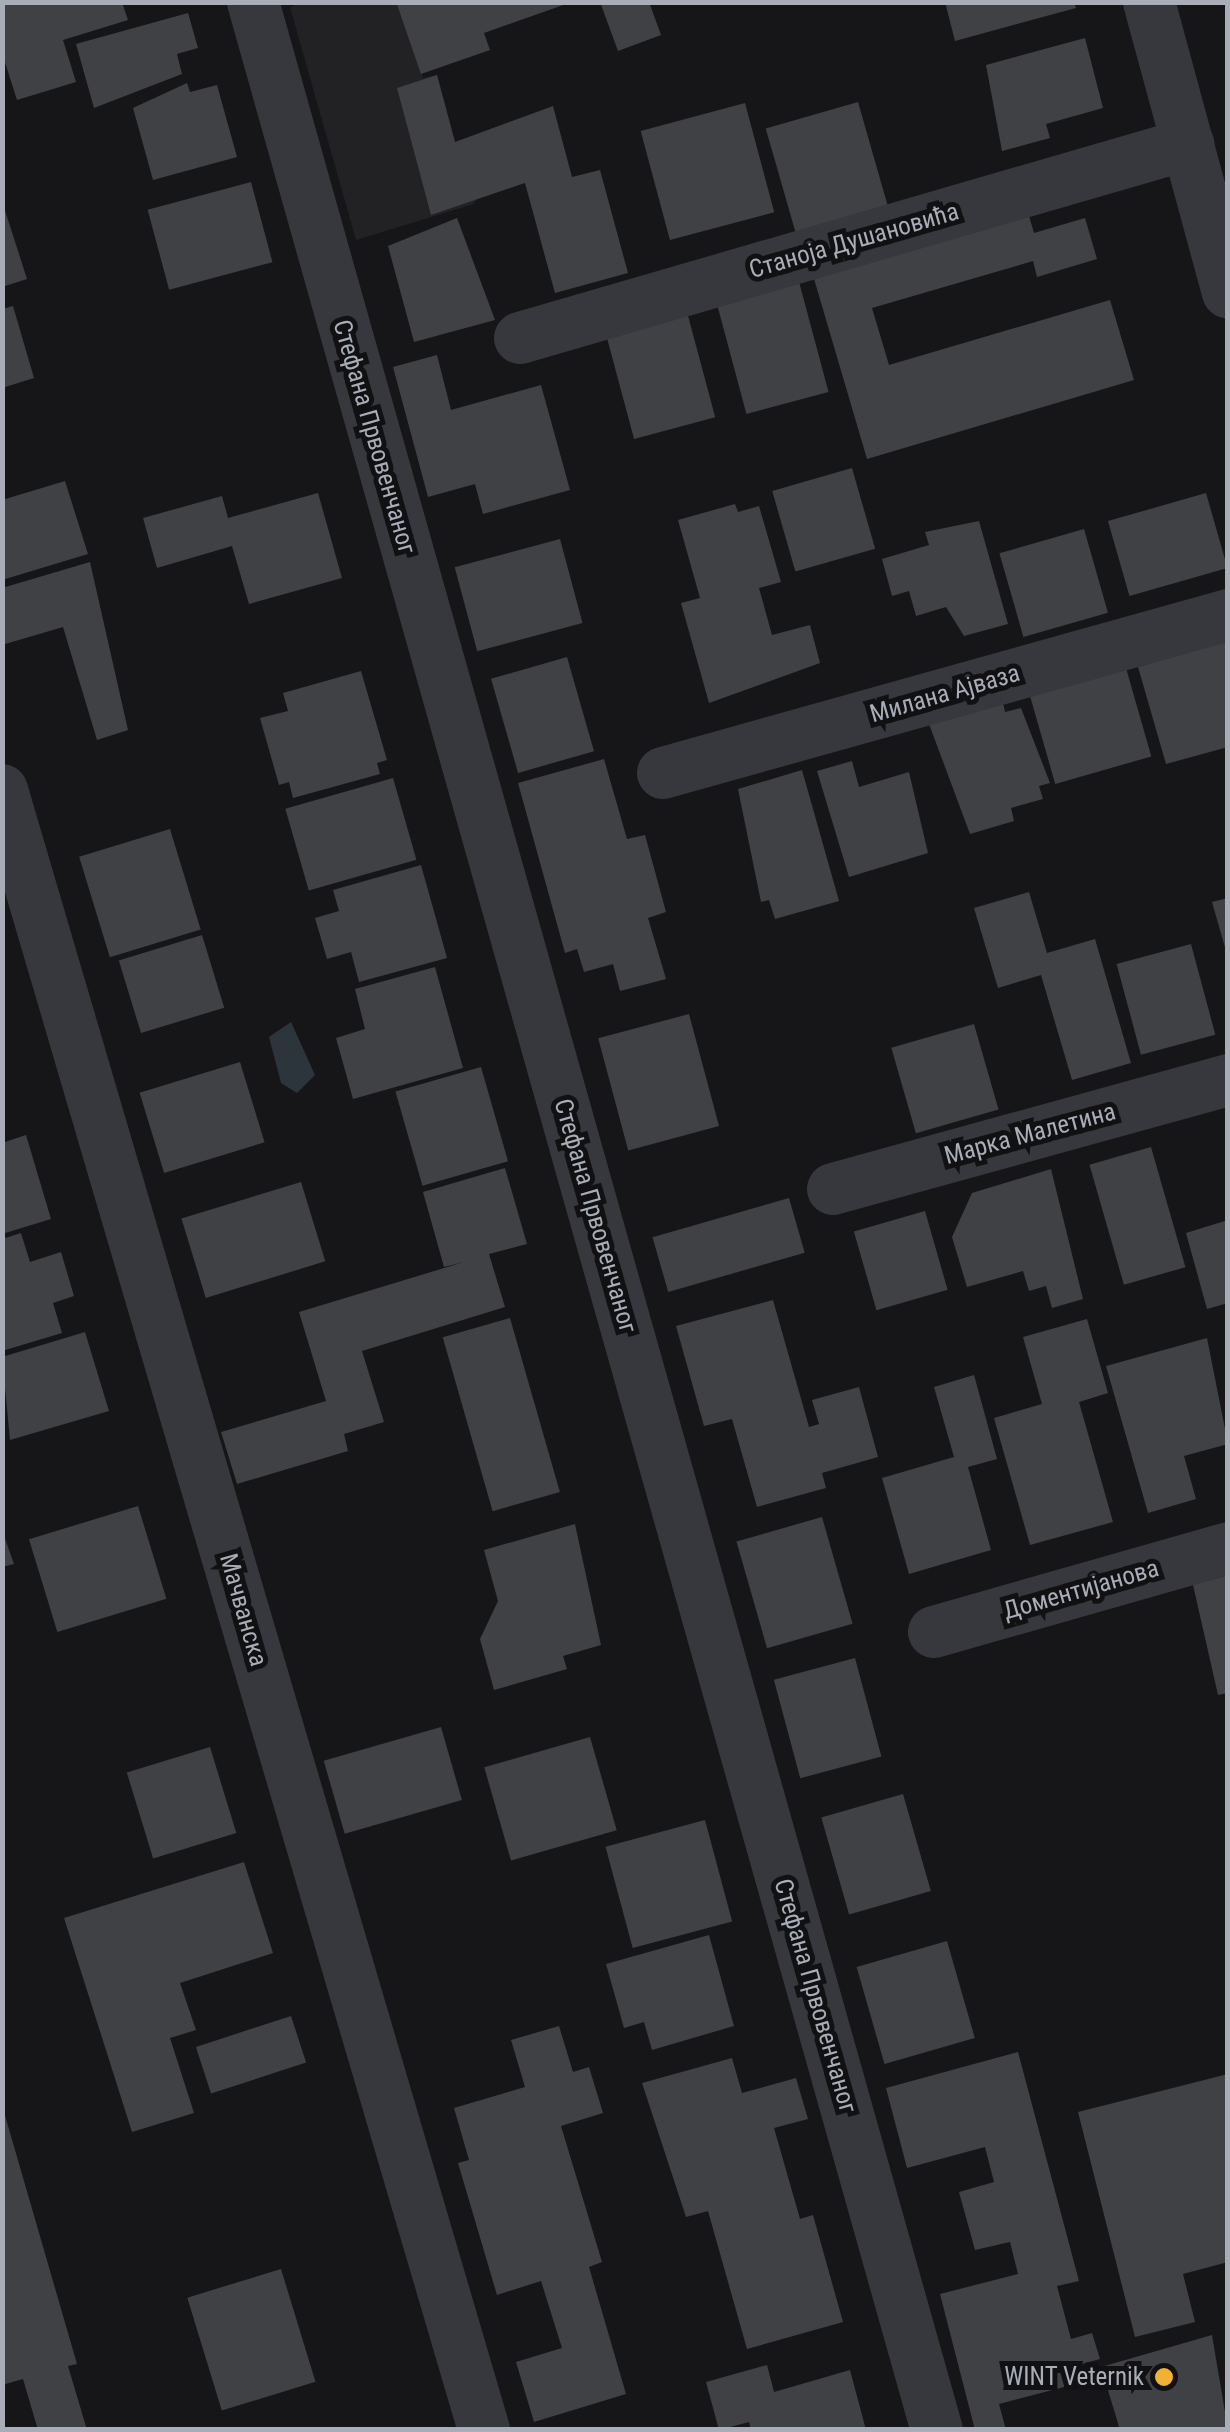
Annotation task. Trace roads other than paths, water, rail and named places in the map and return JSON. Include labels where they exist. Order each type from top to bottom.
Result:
[{"type":"street","name":"Стефана Првовенчаног","points":[[253,2],[938,2430]]},
{"type":"street","points":[[1149,2],[1228,292]]},
{"type":"street","name":"Станоја Душановића","points":[[520,338],[1188,144]]},
{"type":"street","name":"Милана Ајваза","points":[[663,773],[1228,615]]},
{"type":"street","name":"Мачванска","points":[[2,790],[484,2430]]},
{"type":"street","name":"Марка Малетина","points":[[833,1188],[1228,1080]]},
{"type":"street","name":"Доментијанова","points":[[934,1632],[1228,1548]]},
{"type":"place","name":"WINT Veternik","points":[[1164,2377]]}]
